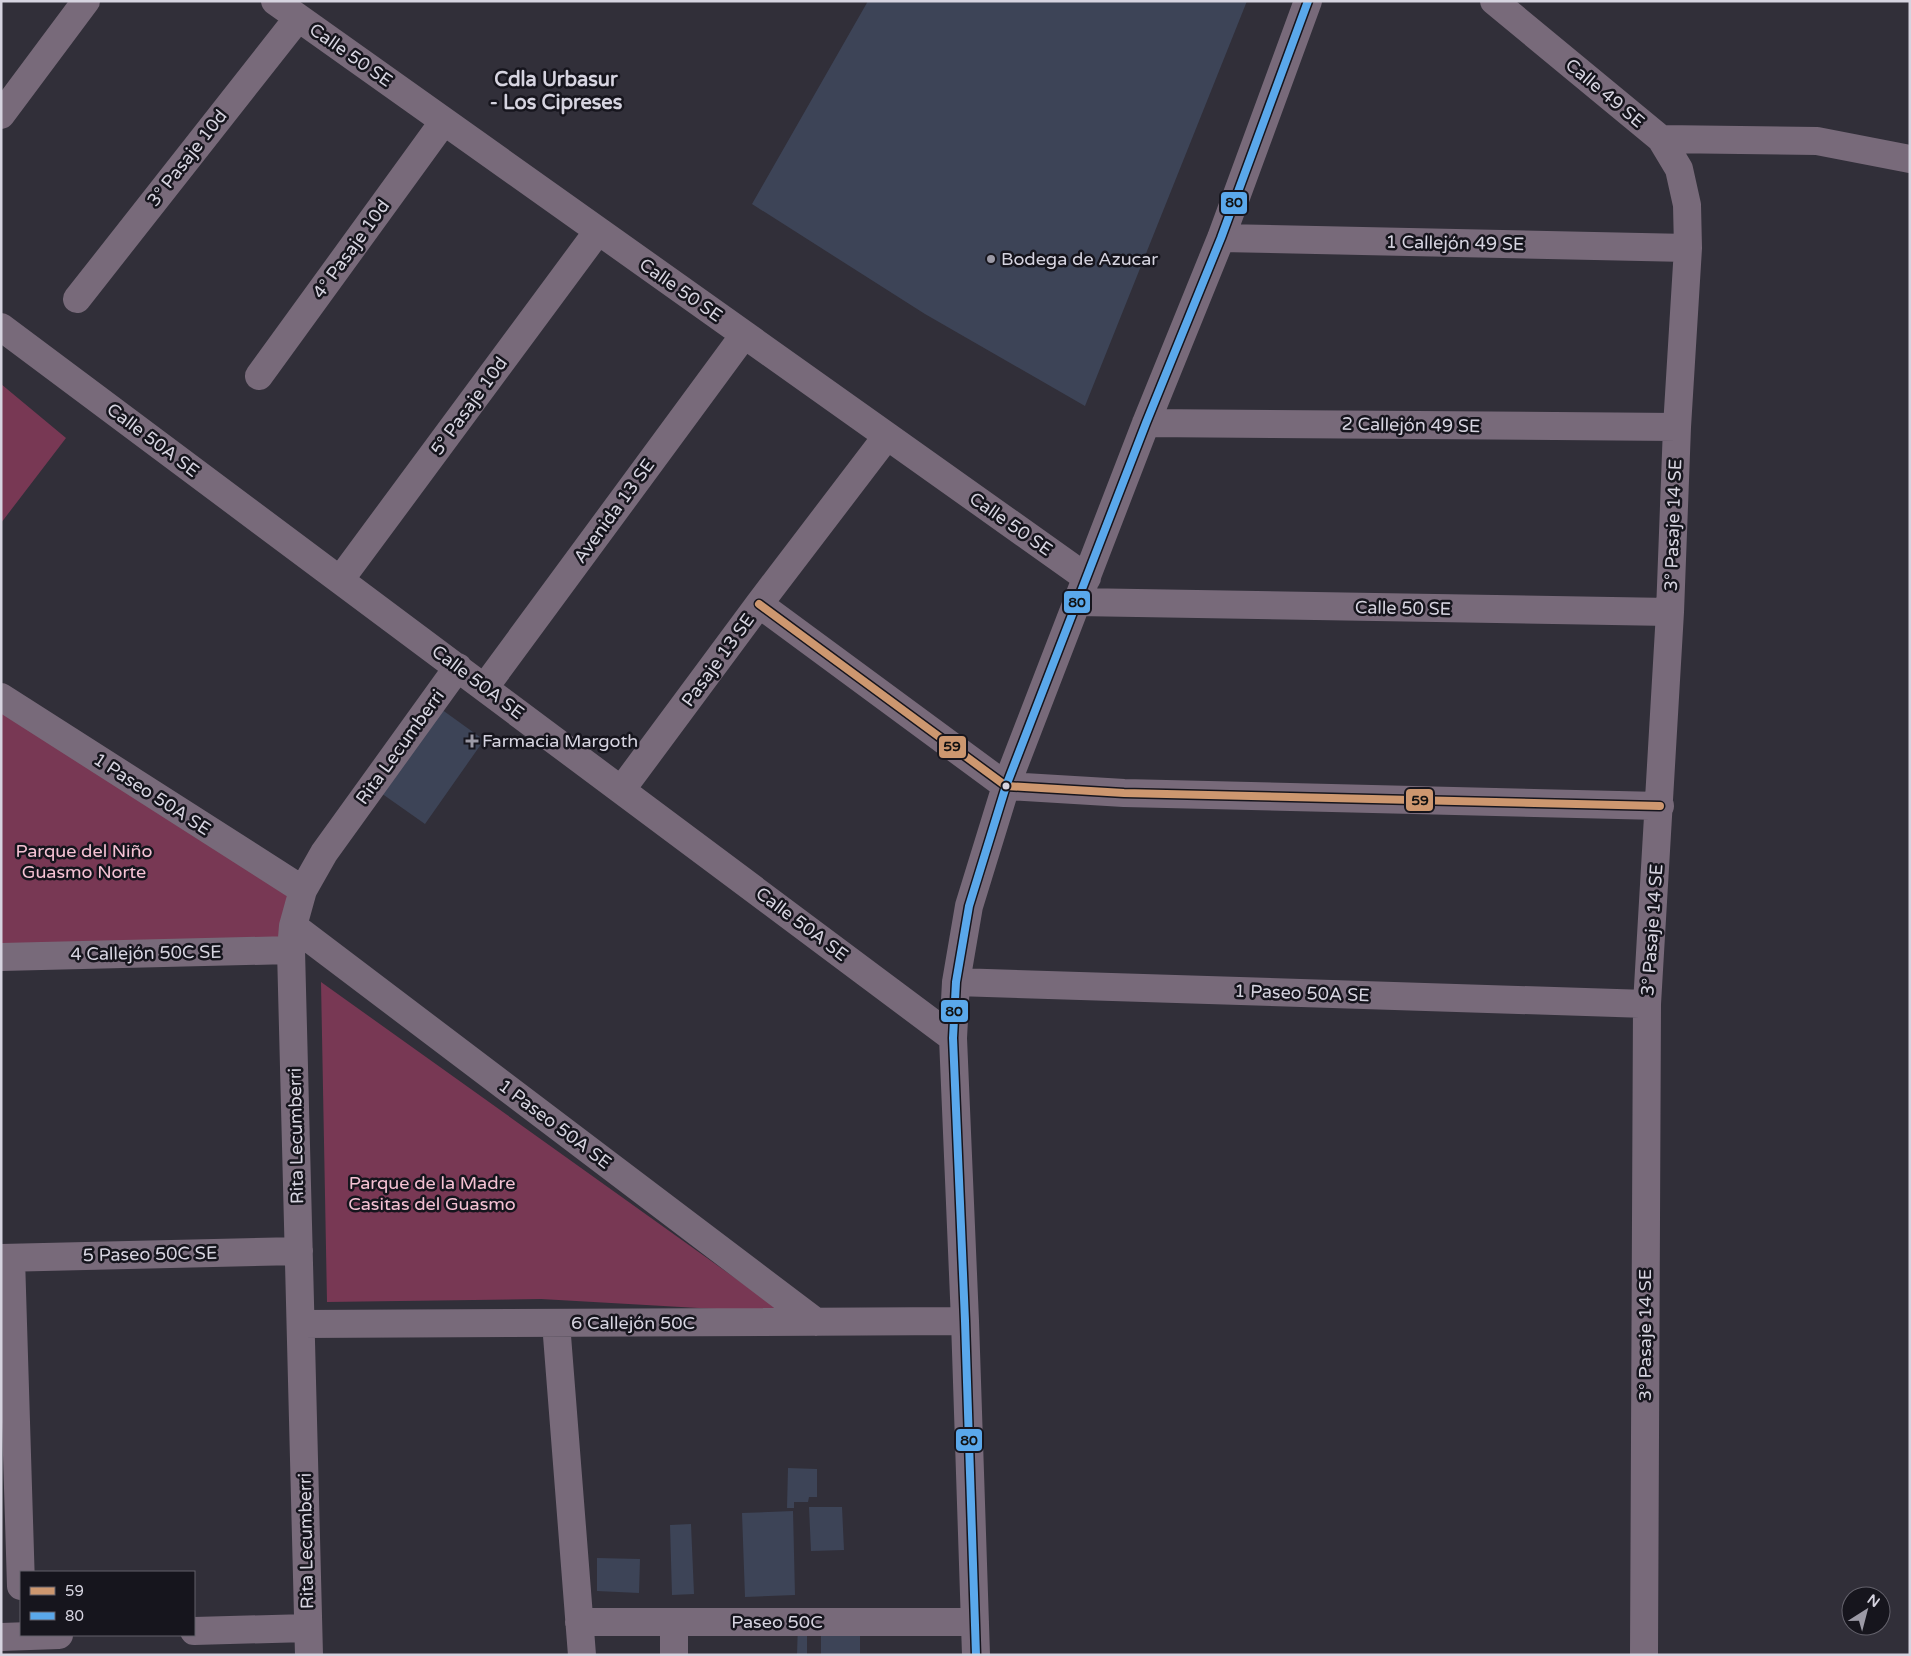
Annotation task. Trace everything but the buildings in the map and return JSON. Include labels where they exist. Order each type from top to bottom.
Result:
[{"type":"street","points":[[1,115],[86,1]]},
{"type":"street","name":"Calle 50 SE","points":[[275,1],[887,436],[1082,590],[1670,612]]},
{"type":"street","points":[[976,1655],[953,1038],[956,982],[969,906],[1006,786],[1146,423],[1221,238],[1308,1]]},
{"type":"street","name":"Calle 49 SE","points":[[1494,1],[1661,139],[1679,170],[1687,206]]},
{"type":"street","name":"3° Pasaje 10d","points":[[77,299],[298,18]]},
{"type":"street","name":"4° Pasaje 10d","points":[[259,376],[444,121]]},
{"type":"street","points":[[1661,139],[1817,142],[1910,159]]},
{"type":"street","name":"3° Pasaje 14 SE","points":[[1644,1655],[1648,1004],[1670,612],[1677,427],[1688,248],[1687,206]]},
{"type":"street","name":"5° Pasaje 10d","points":[[340,580],[598,231]]},
{"type":"street","name":"1 Callejón 49 SE","points":[[1221,238],[1688,248]]},
{"type":"street","name":"Calle 50A SE","points":[[1,327],[953,1038]]},
{"type":"street","name":"Avenida 13 SE","points":[[485,687],[744,335]]},
{"type":"street","name":"2 Callejón 49 SE","points":[[1146,423],[1677,427]]},
{"type":"street","name":"Pasaje 13 SE","points":[[622,789],[759,604],[887,436]]},
{"type":"street","points":[[759,604],[1006,786],[1124,793],[1660,806]]},
{"type":"street","name":"Rita Lecumberri","points":[[309,1655],[292,938],[303,890],[324,853],[458,667]]},
{"type":"street","name":"1 Paseo 50A SE","points":[[1,698],[303,890]]},
{"type":"street","name":"1 Paseo 50A SE","points":[[292,938],[816,1322]]},
{"type":"street","name":"4 Callejón 50C SE","points":[[1,956],[292,938]]},
{"type":"street","name":"1 Paseo 50A SE","points":[[956,982],[1648,1004]]},
{"type":"street","name":"5 Paseo 50C SE","points":[[6,1258],[299,1251]]},
{"type":"street","points":[[6,1258],[8,1369],[20,1571]]},
{"type":"street","name":"6 Callejón 50C","points":[[301,1324],[965,1321]]},
{"type":"street","points":[[556,1323],[582,1655]]},
{"type":"street","name":"Paseo 50C","points":[[579,1622],[975,1622]]},
{"type":"street","points":[[674,1622],[674,1655]]},
{"type":"street","points":[[195,1631],[308,1628]]},
{"type":"street","points":[[18,1641],[52,1636]]},
{"type":"green space","points":[[1,384],[66,438],[1,523]]},
{"type":"green space","name":"Parque del Niño Guasmo Norte","points":[[1,710],[288,895],[283,940],[1,945]]},
{"type":"green space","name":"Parque de la Madre Casitas del Guasmo","points":[[321,982],[784,1313],[541,1299],[327,1302]]},
{"type":"transit line","name":"80","points":[[976,1655],[953,1038],[956,982],[969,906],[1006,786],[1146,423],[1221,238],[1308,1]]},
{"type":"transit line","name":"59","points":[[759,604],[1006,786],[1124,793],[1660,806]]},
{"type":"place","name":"Bodega de Azucar","points":[[991,259]]},
{"type":"place","name":"Farmacia Margoth","points":[[472,741]]},
{"type":"district","name":"Cdla Urbasur - Los Cipreses","points":[[556,90]]}]
